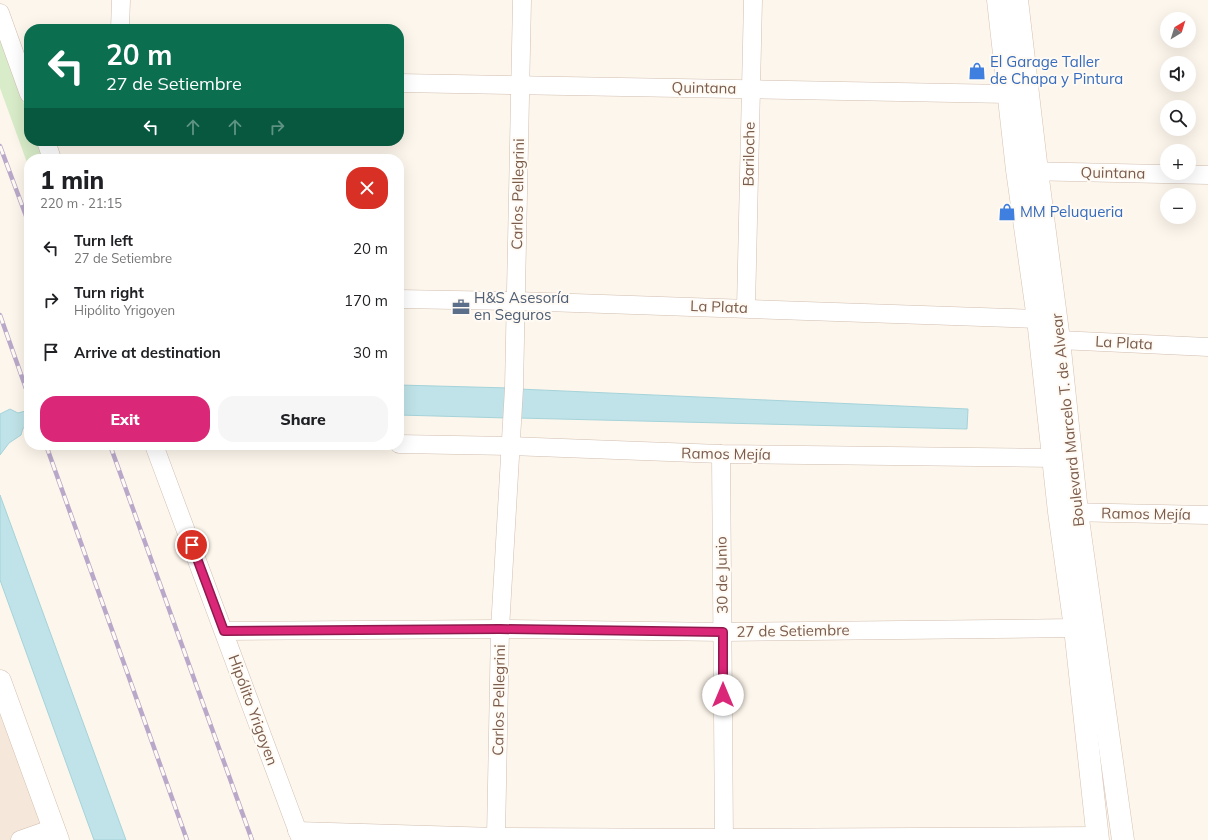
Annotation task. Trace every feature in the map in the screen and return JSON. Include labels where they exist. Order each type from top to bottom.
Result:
[{"type":"main road","name":"Boulevard Marcelo T. de Alvear","points":[[998,0],[1008,94],[1027,171],[1050,340],[1068,512],[1075,628],[1098,838]]},
{"type":"main road","name":"Boulevard Marcelo T. de Alvear","points":[[1017,0],[1027,171],[1038,319],[1050,340],[1054,458],[1068,512],[1123,840]]},
{"type":"main road","points":[[0,681],[56,834]]},
{"type":"street","points":[[120,24],[121,0]]},
{"type":"street","name":"Carlos Pellegrini","points":[[496,837],[500,629],[514,388],[522,0]]},
{"type":"street","name":"Bariloche","points":[[746,308],[753,0]]},
{"type":"street","points":[[0,13],[24,71]]},
{"type":"street","name":"Quintana","points":[[404,83],[1008,94]]},
{"type":"street","name":"Quintana","points":[[1027,171],[1208,175]]},
{"type":"street","name":"La Plata","points":[[404,299],[746,308],[1038,319]]},
{"type":"street","name":"La Plata","points":[[1050,340],[1208,346]]},
{"type":"street","name":"Ramos Mejía","points":[[404,444],[510,446],[720,454],[1054,458]]},
{"type":"street","name":"Hipólito Yrigoyen","points":[[156,450],[299,836]]},
{"type":"street","name":"30 de Junio","points":[[720,454],[724,839]]},
{"type":"street","name":"Ramos Mejía","points":[[1068,512],[1208,515]]},
{"type":"street","name":"27 de Setiembre","points":[[224,631],[500,629],[723,632],[1075,628]]},
{"type":"street","points":[[20,840],[56,834]]},
{"type":"street","points":[[299,836],[724,839],[1098,838]]},
{"type":"shaded area","points":[[0,714],[46,836],[47,840],[0,840]]},
{"type":"green space","points":[[0,37],[24,104],[24,146],[39,146],[42,154],[24,154],[0,88]]},
{"type":"water","points":[[404,385],[509,388],[507,418],[404,415]]},
{"type":"water","points":[[519,389],[968,409],[967,429],[518,418]]},
{"type":"water","points":[[10,409],[18,413],[24,411],[24,428],[21,435],[9,443],[0,455],[0,414]]},
{"type":"water","points":[[0,495],[126,840],[94,840],[0,580]]},
{"type":"railway","points":[[0,146],[24,211]]},
{"type":"railway","points":[[0,315],[24,383]]},
{"type":"railway","points":[[48,450],[187,840]]},
{"type":"railway","points":[[112,450],[252,840]]},
{"type":"place","name":"El Garage Taller de Chapa y Pintura","points":[[977,71]]},
{"type":"place","name":"MM Peluqueria","points":[[1007,212]]},
{"type":"place","name":"H&S Asesoría en Seguros","points":[[461,307]]},
{"type":"route","points":[[192,545],[224,631],[500,629],[723,632],[723,695]]}]
